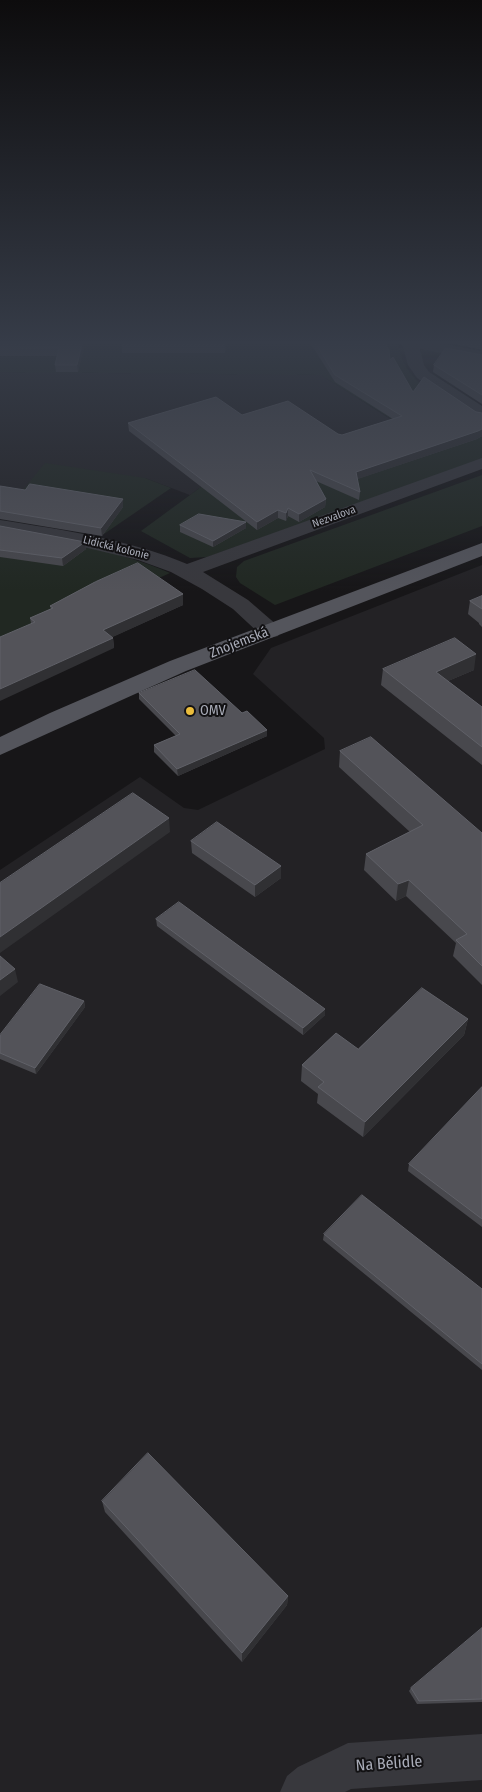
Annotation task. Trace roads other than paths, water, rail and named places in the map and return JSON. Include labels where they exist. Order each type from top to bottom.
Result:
[{"type":"main road","name":"Znojemská","points":[[0,747],[72,712],[482,549]]},
{"type":"street","name":"Nezvalova","points":[[185,572],[482,463]]},
{"type":"street","name":"Lidická kolonie","points":[[0,526],[109,544],[147,555],[218,589],[253,614],[270,632]]},
{"type":"street","name":"Na Bělidle","points":[[303,1792],[314,1783],[348,1766],[482,1757]]},
{"type":"place","name":"OMV","points":[[190,711]]}]
